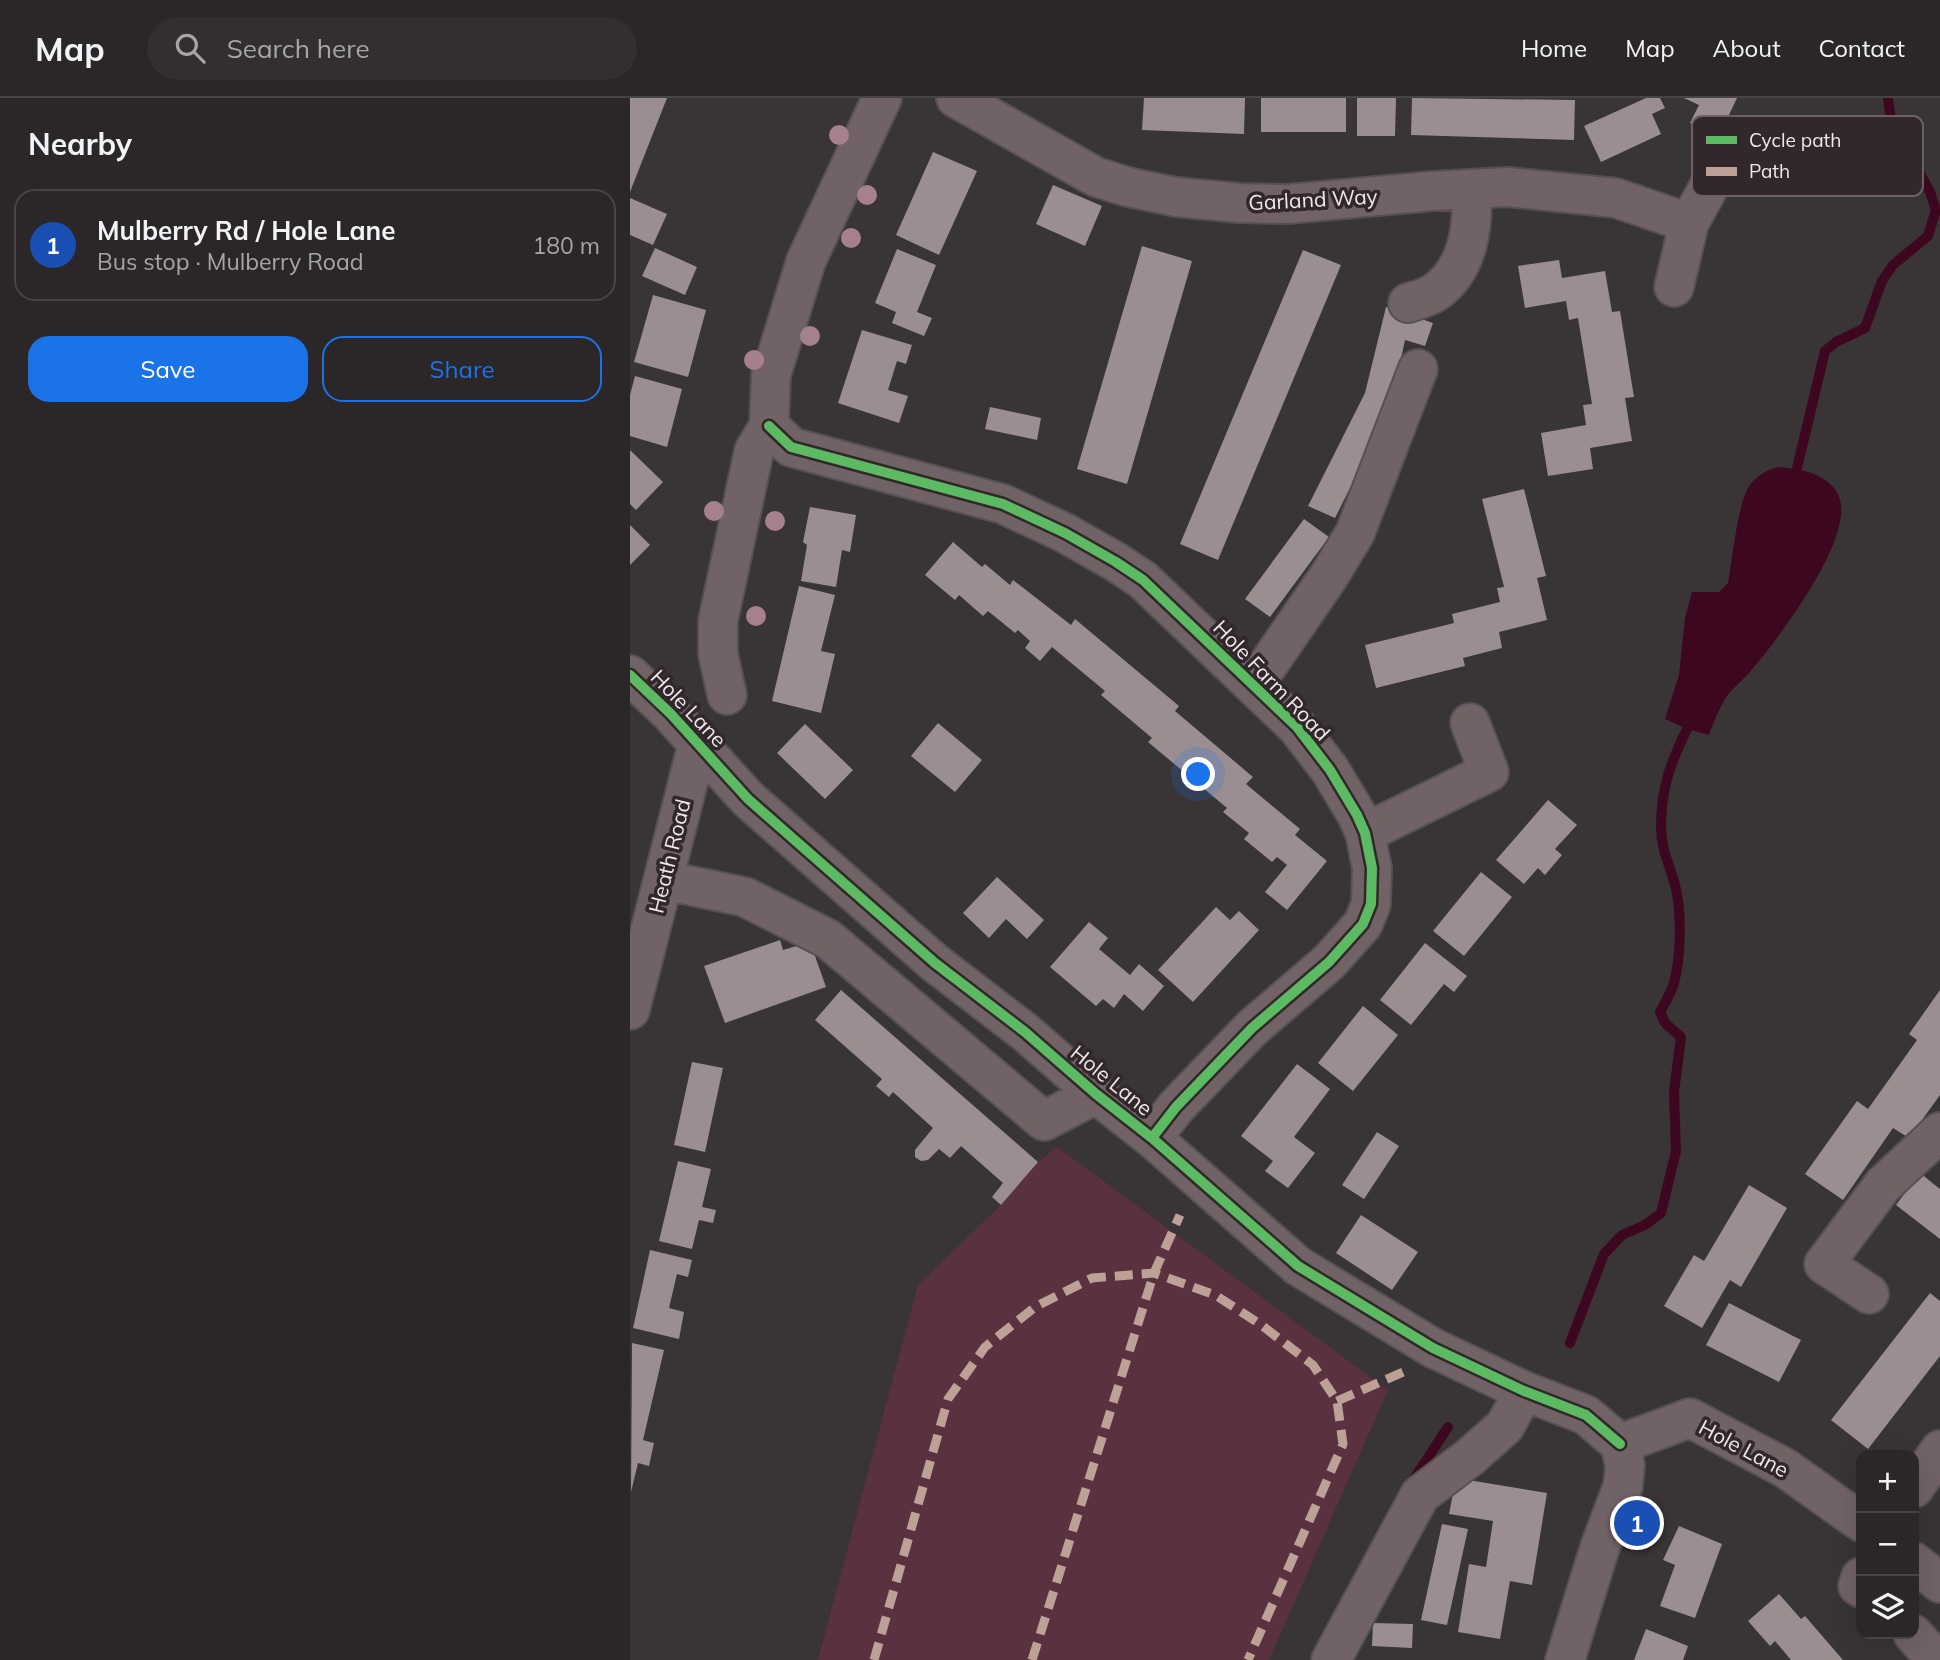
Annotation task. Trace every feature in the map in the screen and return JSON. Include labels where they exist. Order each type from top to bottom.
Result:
[{"type":"street","points":[[727,695],[718,654],[719,621],[754,451],[769,426],[771,375],[806,261],[882,98]]},
{"type":"street","name":"Garland Way","points":[[956,98],[1096,177],[1176,197],[1288,204],[1507,187],[1616,198],[1689,223]]},
{"type":"street","points":[[1408,303],[1431,295],[1440,288],[1449,280],[1462,258],[1473,215],[1471,189]]},
{"type":"street","points":[[1674,287],[1689,223],[1704,196]]},
{"type":"street","points":[[1254,685],[1329,576],[1355,533],[1418,369]]},
{"type":"street","name":"Hole Farm Road","points":[[769,426],[790,447],[1003,505],[1065,533],[1143,580],[1297,727],[1330,770],[1357,815],[1365,833],[1372,868],[1371,904],[1363,924],[1329,962],[1252,1028],[1176,1107],[1152,1138]]},
{"type":"street","name":"Hole Lane","points":[[630,675],[698,743],[748,799],[935,963],[1025,1032],[1096,1094],[1152,1138],[1298,1266],[1433,1348],[1524,1391],[1586,1415],[1620,1444],[1690,1418],[1785,1468],[1856,1518]]},
{"type":"street","points":[[1365,833],[1489,772],[1470,723]]},
{"type":"street","name":"Heath Road","points":[[630,1010],[698,743]]},
{"type":"street","points":[[663,880],[745,897],[828,939],[1044,1121],[1096,1094]]},
{"type":"street","points":[[1869,1294],[1824,1264],[1883,1185],[1940,1132]]},
{"type":"street","points":[[1331,1660],[1420,1495],[1505,1426],[1524,1391]]},
{"type":"street","points":[[1565,1660],[1600,1547],[1623,1486],[1625,1465],[1620,1444]]},
{"type":"street","points":[[1919,1481],[1940,1450]]},
{"type":"street","points":[[1919,1566],[1940,1583]]},
{"type":"street","points":[[1917,1639],[1936,1660]]},
{"type":"shaded area","points":[[1778,467],[1815,475],[1831,484],[1840,500],[1841,518],[1835,540],[1824,565],[1793,616],[1749,673],[1727,696],[1709,735],[1687,729],[1665,719],[1679,675],[1685,618],[1692,592],[1719,592],[1728,583],[1739,518],[1746,494],[1759,476]]},
{"type":"shaded area","points":[[1057,1147],[1388,1390],[1269,1660],[818,1660],[918,1285],[1001,1205],[1038,1162]]},
{"type":"building","points":[[630,98],[667,98],[630,192]]},
{"type":"building","points":[[1144,98],[1245,98],[1244,134],[1142,130]]},
{"type":"building","points":[[1261,98],[1346,98],[1346,132],[1261,132]]},
{"type":"building","points":[[1357,98],[1396,98],[1395,136],[1357,136]]},
{"type":"building","points":[[1412,98],[1575,100],[1574,140],[1411,135]]},
{"type":"building","points":[[1646,98],[1660,98],[1665,108],[1652,114],[1661,134],[1601,162],[1584,126]]},
{"type":"building","points":[[1684,98],[1737,98],[1728,116],[1694,116],[1699,105]]},
{"type":"building","points":[[933,152],[977,171],[939,255],[896,235]]},
{"type":"building","points":[[1053,185],[1102,206],[1085,246],[1036,224]]},
{"type":"building","points":[[630,198],[667,214],[653,245],[630,235]]},
{"type":"building","points":[[1142,246],[1192,261],[1127,484],[1077,469]]},
{"type":"building","points":[[655,248],[697,267],[685,295],[642,276]]},
{"type":"building","points":[[897,249],[936,265],[917,312],[932,318],[924,336],[892,323],[896,312],[875,303]]},
{"type":"building","points":[[1303,250],[1341,265],[1218,560],[1180,544]]},
{"type":"building","points":[[1559,260],[1562,278],[1605,271],[1612,312],[1620,311],[1634,397],[1625,398],[1632,441],[1590,448],[1593,469],[1548,476],[1541,433],[1586,425],[1583,405],[1592,404],[1578,318],[1569,320],[1566,301],[1525,308],[1518,266]]},
{"type":"building","points":[[653,295],[706,310],[688,377],[634,362]]},
{"type":"building","points":[[1386,307],[1433,323],[1425,346],[1405,340],[1391,406],[1335,518],[1308,506],[1365,393]]},
{"type":"building","points":[[862,330],[912,345],[906,364],[897,361],[888,390],[908,396],[899,423],[838,403]]},
{"type":"building","points":[[635,376],[682,389],[667,447],[630,436],[630,395]]},
{"type":"building","points":[[990,407],[1041,418],[1037,440],[985,429]]},
{"type":"building","points":[[630,450],[663,482],[636,510],[630,504]]},
{"type":"building","points":[[1524,489],[1546,576],[1537,578],[1547,620],[1499,632],[1502,648],[1463,658],[1465,666],[1376,688],[1365,645],[1454,623],[1452,614],[1500,602],[1497,588],[1504,587],[1482,499]]},
{"type":"building","points":[[810,507],[856,515],[850,552],[842,550],[836,587],[801,581],[807,545],[803,542]]},
{"type":"building","points":[[1304,519],[1329,537],[1270,617],[1245,599]]},
{"type":"building","points":[[630,525],[650,545],[630,565]]},
{"type":"building","points":[[953,542],[982,567],[985,564],[1010,585],[1013,580],[1071,625],[1075,619],[1179,706],[1175,711],[1253,777],[1246,784],[1300,829],[1295,835],[1327,861],[1287,910],[1265,892],[1287,865],[1277,857],[1272,862],[1244,839],[1249,833],[1223,812],[1227,808],[1148,742],[1152,738],[1101,695],[1105,691],[1052,647],[1040,661],[1025,648],[1030,641],[1018,630],[1015,633],[988,611],[983,616],[959,595],[955,600],[925,575]]},
{"type":"building","points":[[799,586],[835,595],[821,651],[835,654],[821,713],[772,701]]},
{"type":"building","points":[[938,723],[982,760],[955,792],[911,756]]},
{"type":"building","points":[[805,724],[853,770],[825,799],[777,753]]},
{"type":"building","points":[[1548,800],[1577,825],[1555,849],[1562,855],[1545,875],[1538,868],[1524,884],[1496,860]]},
{"type":"building","points":[[1481,872],[1512,897],[1464,956],[1433,931]]},
{"type":"building","points":[[997,877],[1044,920],[1027,939],[1006,919],[989,938],[963,913]]},
{"type":"building","points":[[1216,907],[1230,920],[1239,911],[1259,930],[1193,1002],[1158,970]]},
{"type":"building","points":[[1089,922],[1108,938],[1099,949],[1130,975],[1139,964],[1164,986],[1143,1011],[1124,994],[1114,1008],[1103,999],[1096,1006],[1050,967]]},
{"type":"building","points":[[780,940],[783,950],[810,942],[826,987],[725,1023],[704,966]]},
{"type":"building","points":[[1425,943],[1467,976],[1454,992],[1444,984],[1411,1025],[1380,1000]]},
{"type":"building","points":[[841,990],[1038,1162],[1001,1205],[992,1197],[1003,1183],[961,1146],[950,1158],[939,1149],[928,1160],[921,1161],[915,1157],[915,1150],[933,1128],[893,1092],[889,1097],[876,1086],[882,1079],[815,1020]]},
{"type":"building","points":[[1940,990],[1940,1095],[1909,1138],[1893,1128],[1843,1200],[1805,1174],[1857,1101],[1868,1109],[1917,1040],[1909,1034]]},
{"type":"building","points":[[1363,1006],[1398,1035],[1353,1091],[1318,1063]]},
{"type":"building","points":[[692,1062],[723,1068],[705,1152],[674,1145]]},
{"type":"building","points":[[1297,1064],[1330,1089],[1294,1137],[1315,1153],[1288,1188],[1265,1171],[1273,1161],[1241,1136]]},
{"type":"building","points":[[1377,1132],[1399,1146],[1364,1199],[1342,1185]]},
{"type":"building","points":[[678,1161],[711,1169],[702,1207],[716,1210],[713,1223],[699,1220],[692,1249],[659,1241]]},
{"type":"building","points":[[1920,1173],[1940,1189],[1940,1239],[1896,1205]]},
{"type":"building","points":[[1749,1185],[1787,1208],[1741,1287],[1730,1280],[1702,1328],[1664,1306],[1694,1255],[1704,1261]]},
{"type":"building","points":[[1361,1215],[1418,1252],[1392,1290],[1336,1253]]},
{"type":"building","points":[[650,1250],[692,1260],[688,1277],[677,1274],[669,1308],[684,1312],[679,1339],[633,1328]]},
{"type":"building","points":[[1930,1293],[1940,1301],[1940,1356],[1868,1449],[1831,1420]]},
{"type":"building","points":[[1729,1303],[1801,1340],[1779,1382],[1706,1345]]},
{"type":"building","points":[[632,1343],[664,1350],[643,1440],[654,1443],[649,1466],[638,1463],[631,1492]]},
{"type":"building","points":[[1456,1478],[1547,1493],[1532,1585],[1510,1581],[1500,1639],[1458,1632],[1469,1564],[1486,1567],[1493,1521],[1449,1514]]},
{"type":"building","points":[[1442,1524],[1468,1529],[1447,1625],[1421,1620]]},
{"type":"building","points":[[1679,1526],[1722,1544],[1695,1618],[1660,1606],[1675,1565],[1663,1560]]},
{"type":"building","points":[[1779,1594],[1801,1619],[1805,1616],[1843,1660],[1791,1660],[1775,1641],[1770,1646],[1748,1621]]},
{"type":"building","points":[[1373,1623],[1413,1624],[1412,1648],[1372,1646]]},
{"type":"building","points":[[1646,1629],[1688,1646],[1683,1660],[1634,1660]]},
{"type":"waterway","points":[[1888,98],[1890,116]]},
{"type":"waterway","points":[[1797,468],[1825,351],[1836,342],[1865,328],[1882,281],[1893,265],[1928,236],[1936,210],[1923,179]]},
{"type":"waterway","points":[[1570,1343],[1604,1254],[1622,1235],[1645,1225],[1661,1213],[1676,1151],[1674,1092],[1681,1037],[1665,1023],[1660,1012],[1674,983],[1680,921],[1661,828],[1668,777],[1687,729]]},
{"type":"waterway","points":[[1412,1482],[1448,1427]]},
{"type":"marked path","points":[[1032,1660],[1154,1273],[1180,1215]]},
{"type":"marked path","points":[[874,1660],[948,1399],[985,1347],[1035,1307],[1092,1278],[1154,1273],[1215,1295],[1260,1324],[1313,1365],[1337,1401],[1343,1444],[1248,1660]]},
{"type":"marked path","points":[[1337,1401],[1410,1369]]},
{"type":"cycle path","points":[[769,426],[791,447],[1003,504],[1065,533],[1116,562],[1143,580],[1297,727],[1330,770],[1357,815],[1365,833],[1372,868],[1371,904],[1363,924],[1329,962],[1252,1028],[1176,1107],[1152,1138]]},
{"type":"cycle path","points":[[630,675],[670,713],[748,799],[935,963],[1025,1032],[1096,1094],[1152,1138],[1298,1266],[1433,1348],[1524,1391],[1586,1415],[1620,1444]]},
{"type":"place","name":"Mulberry Rd / Hole Lane","points":[[1637,1523]]}]
